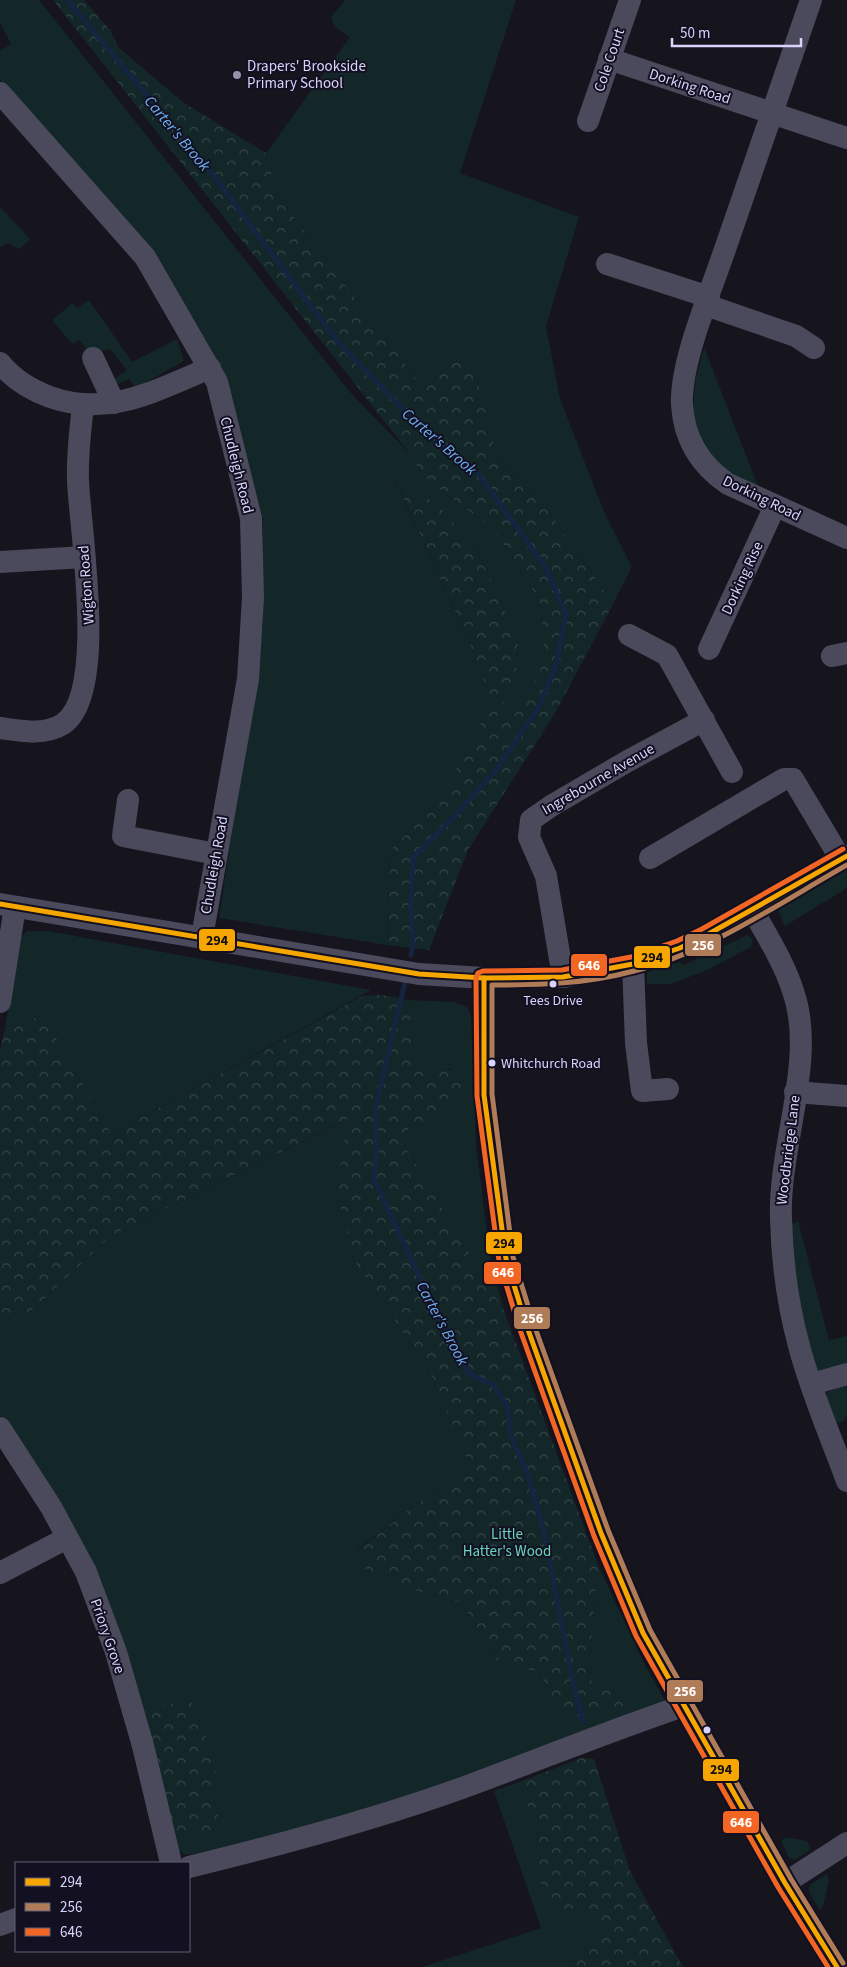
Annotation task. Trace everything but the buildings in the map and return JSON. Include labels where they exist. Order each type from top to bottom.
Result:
[{"type":"street","name":"Cole Court","points":[[588,121],[630,0]]},
{"type":"street","name":"Dorking Road","points":[[811,0],[684,376],[682,404],[687,432],[692,446],[712,474],[728,484],[847,538]]},
{"type":"street","name":"Dorking Road","points":[[609,59],[772,113]]},
{"type":"street","name":"Chudleigh Road","points":[[0,93],[145,257],[210,368],[216,382],[251,518],[252,568],[248,679],[202,937]]},
{"type":"street","points":[[772,113],[847,138]]},
{"type":"street","points":[[607,264],[796,336],[814,348]]},
{"type":"street","points":[[93,358],[114,403]]},
{"type":"street","points":[[0,363],[7,372],[34,391],[83,406],[132,400],[210,368]]},
{"type":"street","name":"Wigton Road","points":[[0,728],[36,732],[51,729],[64,723],[78,704],[82,692],[90,609],[78,480],[78,448],[83,406]]},
{"type":"street","name":"Dorking Rise","points":[[709,650],[775,506]]},
{"type":"street","points":[[0,562],[20,563],[84,556]]},
{"type":"street","points":[[629,635],[667,655],[732,772]]},
{"type":"street","name":"Ingrebourne Avenue","points":[[563,977],[546,876],[529,837],[531,820],[551,806],[626,762],[704,720]]},
{"type":"street","points":[[0,1002],[8,905],[419,974],[484,978],[563,977],[633,964],[697,940],[844,857],[793,779],[784,779],[650,858]]},
{"type":"street","points":[[128,800],[123,836],[216,854]]},
{"type":"street","name":"Woodbridge Lane","points":[[752,909],[794,994],[800,1028],[796,1092],[784,1161],[780,1218],[789,1302],[799,1347],[847,1482]]},
{"type":"street","points":[[633,964],[636,1043],[642,1091],[668,1089]]},
{"type":"street","points":[[484,978],[484,1095],[506,1259],[526,1324],[620,1583],[644,1633],[683,1706],[785,1883],[837,1967]]},
{"type":"street","points":[[796,1092],[847,1096]]},
{"type":"street","points":[[812,1384],[847,1374]]},
{"type":"street","name":"Priory Grove","points":[[0,1428],[51,1507],[86,1572],[116,1652],[143,1746],[171,1862]]},
{"type":"street","points":[[0,1573],[67,1538]]},
{"type":"street","points":[[190,1867],[352,1823],[472,1785],[612,1730],[683,1706]]},
{"type":"street","points":[[785,1883],[847,1843]]},
{"type":"street","points":[[0,1924],[15,1919]]},
{"type":"green space","points":[[0,0],[39,0],[350,392],[410,454],[422,475],[495,531],[540,601],[545,660],[520,709],[484,741],[516,677],[518,640],[476,548],[436,503],[395,480],[478,662],[491,704],[442,796],[390,851],[387,945],[219,918],[263,624],[263,519],[224,378],[0,79],[0,51],[11,44],[0,23]]},
{"type":"green space","points":[[53,0],[84,0],[110,30],[119,48],[184,103],[266,153],[277,195],[424,389],[455,361],[476,368],[479,387],[491,427],[495,454],[548,510],[613,604],[554,715],[468,850],[429,950],[387,945],[390,851],[442,796],[491,704],[478,662],[395,479],[436,503],[476,548],[518,640],[516,677],[485,740],[520,709],[545,660],[540,601],[495,531],[422,475],[410,454]]},
{"type":"green space","points":[[345,0],[516,0],[460,173],[579,217],[546,326],[560,399],[605,514],[632,567],[613,604],[548,510],[495,454],[491,427],[479,387],[476,368],[455,361],[424,389],[277,195],[266,153],[350,37],[335,27],[331,17]]},
{"type":"green space","points":[[0,207],[30,239],[19,249],[7,243],[0,247]]},
{"type":"green space","points":[[89,300],[132,362],[177,339],[184,361],[136,388],[129,379],[117,384],[113,380],[127,370],[110,349],[90,353],[79,340],[72,344],[52,320],[73,303],[77,308]]},
{"type":"green space","points":[[704,347],[759,489],[718,467],[695,431],[693,412],[695,383]]},
{"type":"green space","points":[[847,867],[847,888],[785,926],[776,906]]},
{"type":"green space","points":[[27,931],[48,931],[371,990],[111,1134],[43,1015],[5,1028],[20,938]]},
{"type":"green space","points":[[747,935],[753,939],[751,947],[707,970],[671,984],[647,984],[647,970],[679,962],[684,965]]},
{"type":"green space","name":"Little Hatter's Wood","points":[[381,995],[409,1000],[414,1063],[420,1066],[450,1070],[463,1075],[461,1088],[453,1105],[440,1115],[410,1124],[404,1145],[504,1311],[598,1565],[588,1679],[637,1703],[570,1718],[558,1708],[539,1672],[498,1662],[462,1603],[406,1588],[366,1570],[357,1551],[417,1503],[459,1483],[468,1461],[428,1369],[355,1262],[336,1193],[348,1119],[112,1235],[32,1310],[0,1330],[0,1050],[5,1028],[43,1015],[111,1134],[362,996]]},
{"type":"green space","points":[[409,1000],[454,1002],[467,1007],[471,1016],[476,1143],[489,1250],[504,1311],[404,1145],[410,1124],[451,1069],[425,1069],[414,1063]]},
{"type":"green space","points":[[349,1119],[336,1193],[355,1262],[428,1369],[468,1461],[459,1483],[417,1503],[357,1550],[366,1570],[406,1588],[462,1603],[498,1662],[539,1672],[558,1708],[636,1703],[588,1679],[598,1565],[644,1663],[665,1701],[448,1787],[234,1848],[186,1855],[179,1851],[173,1832],[219,1818],[212,1791],[217,1764],[191,1702],[143,1709],[54,1495],[0,1415],[0,1330],[32,1310],[112,1235]]},
{"type":"green space","points":[[798,1221],[829,1340],[847,1336],[847,1366],[819,1374],[810,1362],[787,1226]]},
{"type":"green space","points":[[847,1383],[847,1414],[844,1421],[833,1424],[825,1401],[828,1392]]},
{"type":"green space","points":[[191,1701],[217,1764],[212,1791],[219,1818],[208,1839],[173,1832],[143,1709]]},
{"type":"green space","points":[[582,1758],[594,1759],[630,1871],[683,1967],[569,1967],[604,1929],[590,1912],[564,1919],[540,1883],[535,1860],[538,1834],[519,1782]]},
{"type":"green space","points":[[519,1782],[538,1834],[535,1860],[590,1912],[604,1929],[569,1967],[422,1967],[541,1928],[494,1791]]},
{"type":"green space","points":[[786,1837],[807,1841],[811,1849],[795,1860],[789,1858],[781,1841]]},
{"type":"green space","points":[[827,1874],[829,1880],[823,1907],[819,1910],[809,1891],[810,1885]]},
{"type":"waterway","name":"Carter's Brook","points":[[67,0],[204,163],[337,341],[426,433],[478,473],[546,568],[566,615],[555,669],[538,708],[497,769],[451,820],[413,857],[411,904],[413,944],[411,955]]},
{"type":"waterway","name":"Carter's Brook","points":[[406,978],[375,1110],[377,1149],[374,1179],[432,1304],[470,1374],[493,1385],[508,1407],[509,1430],[528,1476],[543,1528],[574,1687],[583,1721]]},
{"type":"transit line","name":"646","points":[[828,1967],[778,1887],[636,1636],[594,1536],[519,1327],[499,1261],[477,1096],[476,978],[478,973],[483,971],[562,970],[631,957],[677,941],[702,929],[843,849]]},
{"type":"transit line","name":"294","points":[[0,904],[419,974],[484,978],[563,977],[633,964],[680,948],[705,936],[847,856]]},
{"type":"transit line","name":"256","points":[[843,1963],[791,1879],[650,1630],[608,1530],[533,1322],[513,1257],[492,1094],[492,985],[546,984],[598,979],[661,963],[743,925],[847,865]]},
{"type":"transit line","name":"294","points":[[484,978],[484,1095],[506,1259],[526,1324],[601,1533],[643,1633],[785,1883],[837,1967]]},
{"type":"place","name":"Drapers' Brookside Primary School","points":[[237,75]]},
{"type":"place","name":"Tees Drive","points":[[553,984]]},
{"type":"place","name":"Whitchurch Road","points":[[492,1063]]}]
